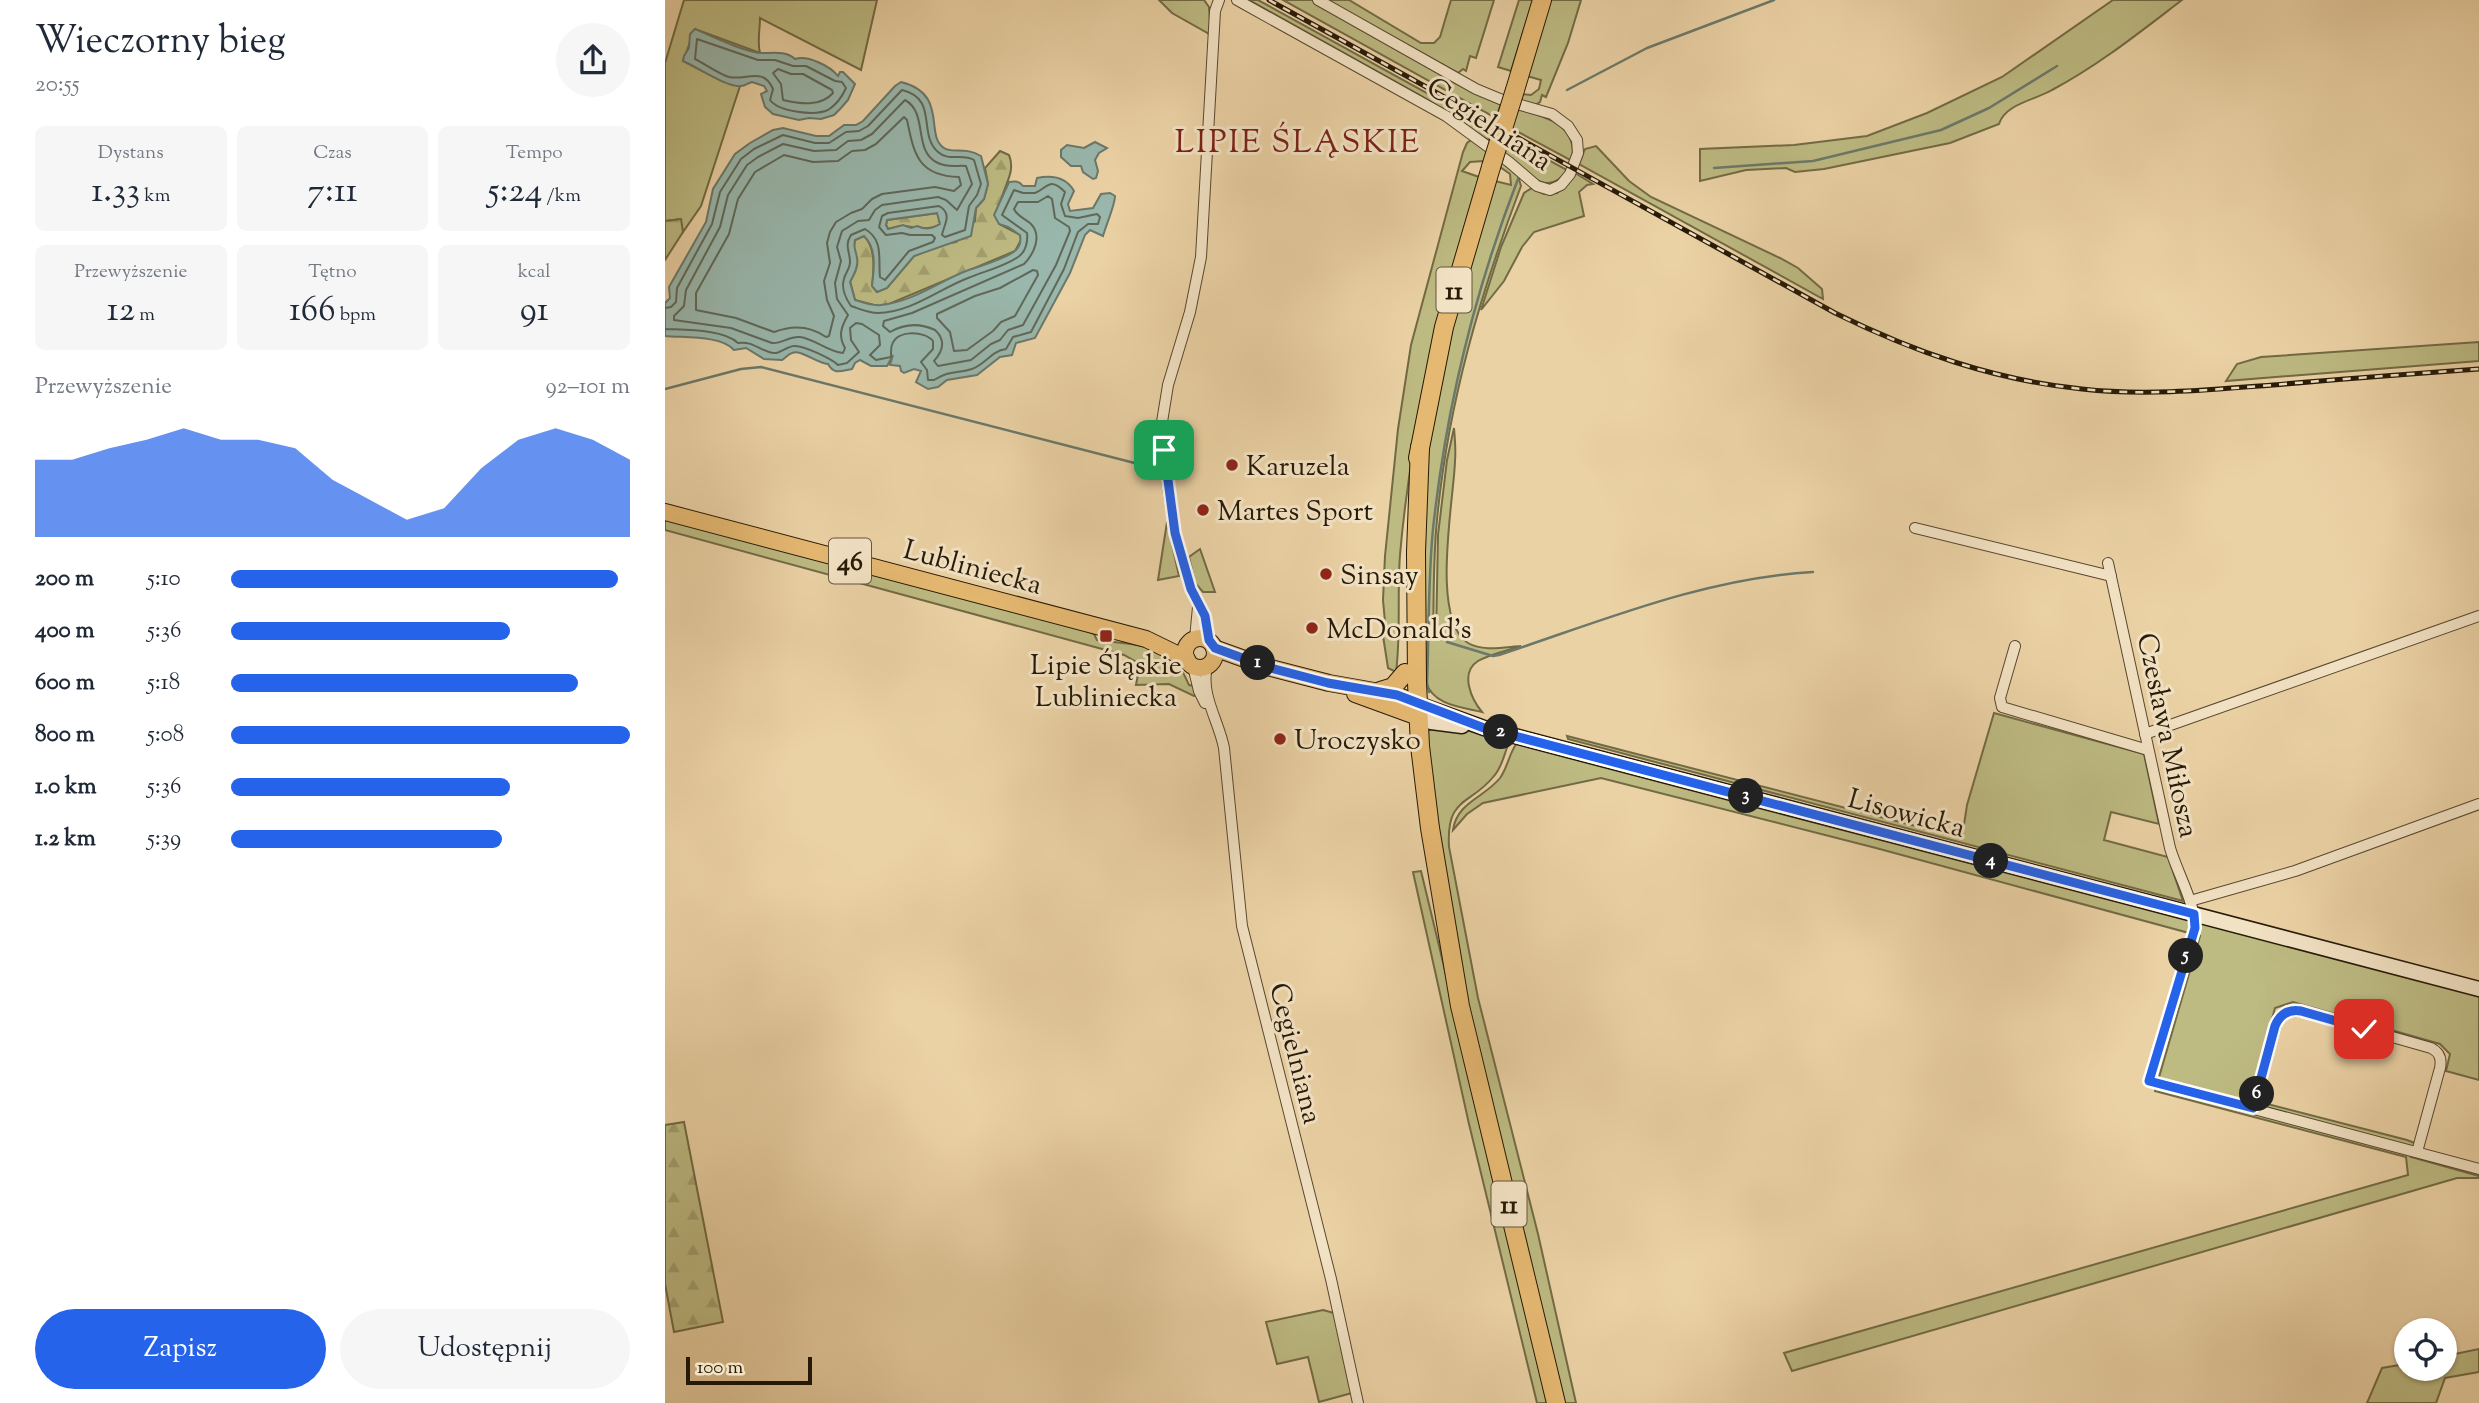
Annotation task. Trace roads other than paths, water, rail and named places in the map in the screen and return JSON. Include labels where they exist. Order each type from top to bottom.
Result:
[{"type":"highway","name":"11","points":[[1542,0],[1444,327],[1413,487],[1406,566],[1405,673],[1461,1006],[1556,1403]]},
{"type":"highway","name":"11","points":[[1412,708],[1420,447]]},
{"type":"highway","points":[[1380,691],[1393,687],[1405,673]]},
{"type":"main road","name":"Lubliniecka","points":[[665,512],[1201,653]]},
{"type":"main road","name":"Lisowicka","points":[[1201,653],[1328,683],[1380,691],[1435,722],[1484,728],[2192,908],[2479,989]]},
{"type":"main road","name":"Lisowicka","points":[[1328,683],[1366,699],[1412,708]]},
{"type":"street","name":"Cegielniana","points":[[1219,0],[1215,11],[1201,257],[1190,312],[1168,385],[1162,422],[1165,469],[1174,526],[1189,584],[1205,616],[1201,653],[1202,698],[1220,726],[1224,748],[1242,926],[1331,1279],[1357,1403]]},
{"type":"street","name":"Cegielniana","points":[[1237,0],[1446,116],[1537,186],[1549,190],[1561,185],[1570,174],[1576,162],[1578,145],[1568,125],[1552,114],[1513,96],[1457,79],[1318,0]]},
{"type":"street","points":[[1915,528],[2111,576]]},
{"type":"street","name":"Czesława Miłosza","points":[[2108,563],[2170,848],[2192,908]]},
{"type":"street","points":[[2145,734],[2479,616]]},
{"type":"street","points":[[2015,646],[2000,698],[2002,708],[2148,750]]},
{"type":"street","points":[[2479,804],[2192,908],[2195,928],[2149,1081],[2479,1169]]},
{"type":"street","points":[[2253,1108],[2277,1022],[2287,1013],[2301,1011],[2437,1052],[2441,1059],[2440,1068],[2417,1152]]},
{"type":"water","points":[[695,29],[747,50],[812,60],[838,76],[843,72],[855,84],[848,100],[834,115],[821,119],[799,120],[773,114],[765,107],[761,94],[767,91],[764,86],[752,82],[735,86],[683,61],[689,48],[690,34]]},
{"type":"water","points":[[901,82],[916,88],[925,96],[933,115],[938,142],[947,150],[969,151],[981,156],[988,184],[984,199],[976,208],[971,236],[914,256],[887,288],[877,292],[872,286],[874,259],[871,246],[864,236],[855,240],[857,264],[850,282],[855,300],[878,305],[903,300],[1016,250],[1020,235],[999,224],[994,215],[1009,182],[1035,186],[1037,178],[1053,177],[1063,180],[1074,191],[1068,204],[1070,211],[1093,208],[1101,194],[1110,193],[1115,196],[1103,236],[1090,230],[1085,235],[1070,273],[1035,338],[1016,343],[1012,355],[1000,357],[977,375],[947,380],[938,387],[928,389],[916,382],[921,371],[914,369],[904,373],[900,366],[890,365],[893,355],[887,366],[871,366],[860,360],[852,369],[838,371],[828,364],[796,352],[782,360],[764,359],[746,348],[734,350],[728,345],[711,340],[665,336],[665,303],[670,298],[669,287],[706,222],[713,189],[735,154],[773,130],[783,128],[816,136],[829,136],[844,125],[856,125],[863,121]],"holes":[[[937,213],[940,224],[932,228],[911,228],[903,225],[888,229],[886,225],[887,220]]]},
{"type":"water","points":[[1095,142],[1107,148],[1099,153],[1095,160],[1098,171],[1096,178],[1093,179],[1083,172],[1081,166],[1071,166],[1061,157],[1061,150],[1067,145],[1084,148]]},
{"type":"waterway","points":[[1567,90],[1647,48],[1774,0]]},
{"type":"waterway","points":[[1714,168],[1813,161],[1941,130],[1989,108],[2057,66]]},
{"type":"waterway","points":[[1429,692],[1427,683],[1431,548],[1446,439],[1475,308],[1518,179]]},
{"type":"waterway","points":[[665,389],[741,369],[761,367],[1154,468]]},
{"type":"waterway","points":[[1447,642],[1493,656],[1499,655],[1615,615],[1693,592],[1772,576],[1813,572]]},
{"type":"railway","points":[[1269,0],[1835,313],[1895,340],[1955,362],[2049,385],[2129,392],[2201,390],[2479,369]]},
{"type":"place","name":"Karuzela","points":[[1232,465]]},
{"type":"place","name":"Martes Sport","points":[[1203,510]]},
{"type":"place","name":"Sinsay","points":[[1326,574]]},
{"type":"place","name":"McDonald's","points":[[1312,628]]},
{"type":"place","name":"Lipie Śląskie Lubliniecka","points":[[1106,636]]},
{"type":"place","name":"Uroczysko","points":[[1280,739]]},
{"type":"district","name":"LIPIE ŚLĄSKIE","points":[[1298,141]]}]
